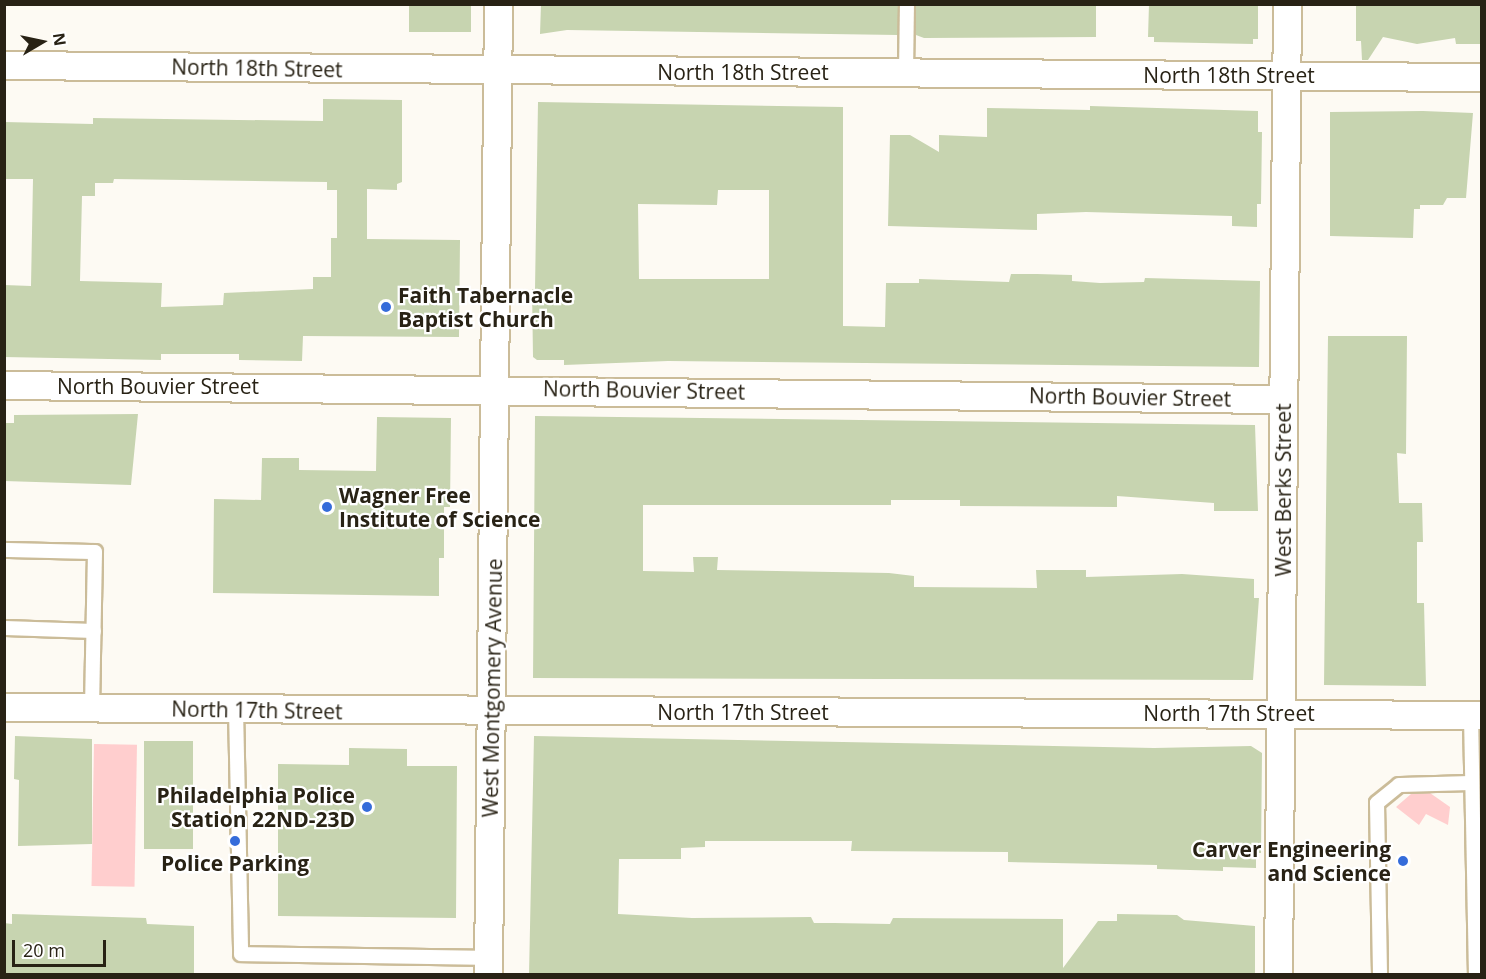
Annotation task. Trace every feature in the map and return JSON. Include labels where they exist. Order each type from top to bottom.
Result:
[{"type":"street","name":"West Montgomery Avenue","points":[[488,966],[496,388],[498,4]]},
{"type":"street","name":"West Berks Street","points":[[1278,975],[1287,4]]},
{"type":"street","name":"North 18th Street","points":[[4,65],[497,71],[1482,77]]},
{"type":"street","name":"North Bouvier Street","points":[[4,385],[496,388],[1283,399]]},
{"type":"street","name":"North 17th Street","points":[[4,707],[492,712],[1282,712],[1476,715]]},
{"type":"lane","points":[[906,73],[907,4]]},
{"type":"lane","points":[[4,550],[95,552],[92,708]]},
{"type":"lane","points":[[4,628],[94,631]]},
{"type":"lane","points":[[236,709],[241,954],[488,966]]},
{"type":"lane","points":[[1476,715],[1472,783],[1476,975]]},
{"type":"lane","points":[[1380,975],[1377,803],[1399,785],[1472,783]]},
{"type":"shaded area","points":[[94,744],[137,745],[135,887],[92,886]]},
{"type":"shaded area","points":[[1430,793],[1450,807],[1448,825],[1426,814],[1419,825],[1396,807],[1411,794]]},
{"type":"building","points":[[409,4],[471,4],[471,32],[409,32]]},
{"type":"building","points":[[541,4],[898,4],[898,35],[567,30],[540,34]]},
{"type":"building","points":[[916,4],[1096,4],[1096,37],[924,38],[916,35]]},
{"type":"building","points":[[1149,4],[1258,4],[1258,39],[1253,39],[1253,44],[1154,42],[1154,37],[1148,37]]},
{"type":"building","points":[[1356,4],[1482,4],[1482,44],[1456,44],[1455,38],[1417,44],[1383,37],[1368,60],[1362,60],[1361,41],[1356,41]]},
{"type":"building","points":[[323,99],[402,100],[402,182],[397,184],[397,190],[367,189],[367,239],[460,240],[459,337],[303,336],[302,361],[239,360],[239,354],[161,354],[161,360],[4,357],[4,285],[31,286],[33,179],[4,179],[4,122],[93,124],[93,118],[323,121]],"holes":[[[114,179],[327,182],[327,190],[337,190],[337,238],[331,238],[331,277],[313,277],[313,289],[224,293],[223,305],[161,307],[162,283],[80,281],[82,196],[95,196],[95,183],[113,183]]]},
{"type":"building","points":[[538,102],[843,107],[843,326],[885,327],[886,283],[919,283],[919,279],[1009,282],[1011,274],[1037,274],[1072,275],[1072,281],[1100,283],[1144,282],[1145,278],[1260,281],[1259,367],[668,361],[564,365],[564,360],[537,360],[533,357],[532,289],[535,289]],"holes":[[[718,190],[769,190],[769,279],[639,279],[638,204],[717,205]]]},
{"type":"building","points":[[1090,106],[1258,111],[1258,132],[1262,132],[1261,204],[1257,204],[1257,227],[1232,226],[1232,216],[1086,212],[1037,214],[1037,230],[888,226],[890,135],[910,135],[939,152],[939,135],[987,137],[987,108],[1090,110]]},
{"type":"building","points":[[1330,112],[1473,113],[1466,198],[1447,198],[1443,205],[1420,205],[1420,209],[1414,209],[1413,238],[1330,236]]},
{"type":"building","points":[[1328,336],[1407,336],[1406,454],[1397,453],[1399,503],[1422,503],[1423,542],[1417,542],[1417,603],[1424,603],[1426,686],[1324,685]]},
{"type":"building","points":[[138,414],[131,485],[4,481],[4,423],[14,423],[14,415]]},
{"type":"building","points":[[535,416],[1255,425],[1258,511],[1214,511],[1214,503],[1117,496],[1117,507],[960,506],[960,500],[891,500],[891,505],[643,505],[643,571],[694,572],[693,557],[718,557],[717,570],[889,573],[914,576],[914,587],[1037,588],[1036,570],[1086,570],[1086,577],[1182,574],[1254,579],[1254,598],[1259,598],[1253,680],[533,678]]},
{"type":"building","name":"Wagner Free Institute of Science","points":[[377,417],[451,418],[450,507],[444,507],[444,558],[439,558],[439,596],[213,593],[214,499],[261,500],[262,458],[299,458],[299,470],[376,471]]},
{"type":"building","points":[[15,736],[92,739],[92,844],[18,846],[19,780],[14,779]]},
{"type":"building","points":[[534,736],[1154,748],[1251,746],[1262,753],[1261,853],[1256,853],[1256,868],[1223,867],[1223,871],[1157,869],[1157,865],[1008,862],[1008,852],[851,851],[852,841],[705,841],[705,847],[681,848],[681,859],[619,859],[618,914],[692,918],[811,917],[814,923],[890,924],[893,918],[1063,919],[1063,968],[1098,921],[1117,921],[1117,914],[1177,915],[1184,920],[1255,926],[1255,975],[529,975]]},
{"type":"building","points":[[144,741],[193,741],[193,849],[144,849]]},
{"type":"building","name":"Philadelphia Police Station 22ND-23D","points":[[349,748],[407,749],[407,766],[457,766],[456,918],[278,916],[278,764],[349,765]]},
{"type":"building","points":[[12,914],[146,918],[147,924],[194,926],[194,975],[4,975],[4,923],[12,924]]},
{"type":"place","name":"Faith Tabernacle Baptist Church","points":[[386,307]]},
{"type":"place","name":"Wagner Free Institute of Science","points":[[327,507]]},
{"type":"place","name":"Philadelphia Police Station 22ND-23D","points":[[367,807]]},
{"type":"place","name":"Police Parking","points":[[235,841]]},
{"type":"place","name":"Carver Engineering and Science","points":[[1403,861]]}]
